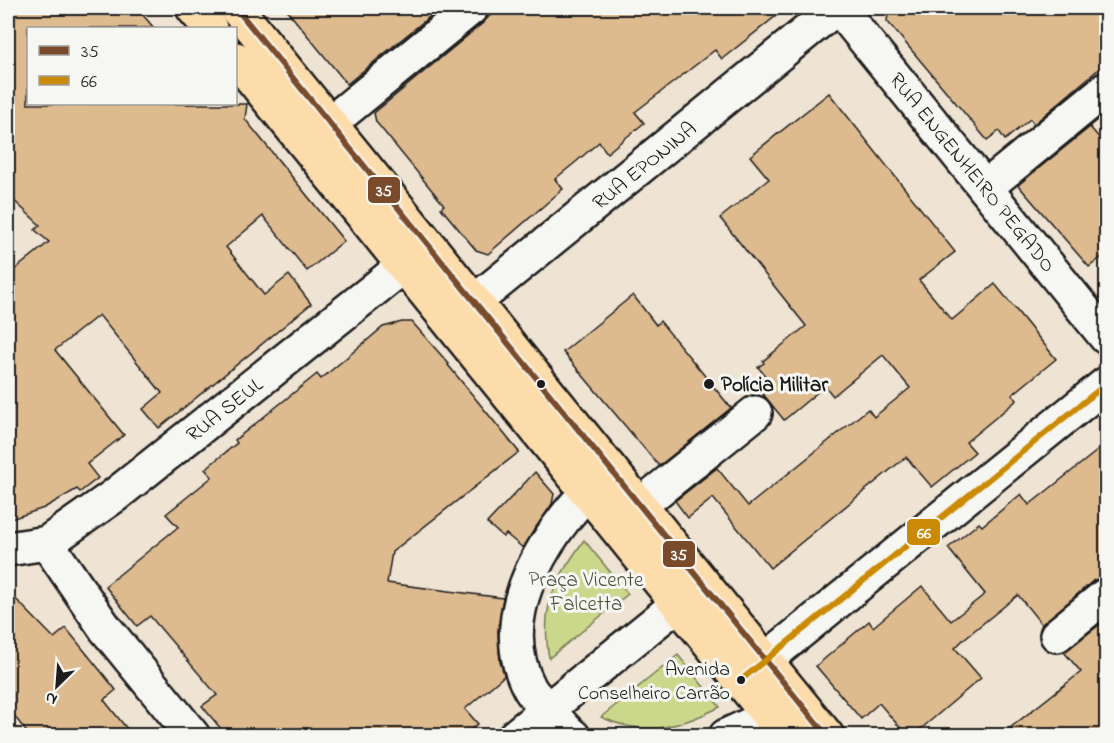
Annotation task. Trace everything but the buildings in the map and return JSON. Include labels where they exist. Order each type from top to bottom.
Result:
[{"type":"main road","points":[[193,8],[209,27]]},
{"type":"main road","points":[[236,8],[330,123],[417,256]]},
{"type":"main road","points":[[237,60],[304,144],[417,256],[463,312],[611,470],[704,583],[753,669],[777,726]]},
{"type":"main road","points":[[463,312],[587,491],[678,605],[753,669],[796,696],[827,735]]},
{"type":"street","points":[[304,144],[471,8]]},
{"type":"street","name":"RUA ENGENHEIRO PEGADO","points":[[838,8],[1107,337]]},
{"type":"street","name":"RUA EPONINA","points":[[463,312],[838,8]]},
{"type":"street","points":[[985,188],[1107,89]]},
{"type":"street","name":"RUA SEUL","points":[[8,549],[47,543],[114,496],[417,256]]},
{"type":"street","points":[[753,669],[1107,384]]},
{"type":"street","points":[[640,505],[755,413]]},
{"type":"street","points":[[573,735],[531,691],[523,674],[518,651],[517,622],[529,575],[547,543],[587,491],[611,470]]},
{"type":"street","points":[[47,543],[105,628],[193,735]]},
{"type":"street","points":[[515,735],[704,583]]},
{"type":"street","points":[[1057,634],[1107,595]]},
{"type":"street","points":[[726,735],[777,726],[796,696]]},
{"type":"green space","name":"Praça Vicente Falcetta","points":[[584,540],[628,594],[549,658],[546,623],[552,595],[557,582]]},
{"type":"green space","name":"Praça Vicente Falcetta","points":[[678,655],[720,707],[690,720],[662,727],[632,727],[601,717]]},
{"type":"transit line","name":"35","points":[[236,8],[827,736]]},
{"type":"transit line","name":"66","points":[[741,680],[1106,384]]},
{"type":"place","name":"Polícia Militar","points":[[709,384]]},
{"type":"place","name":"Avenida Conselheiro Carrão","points":[[741,680]]}]
